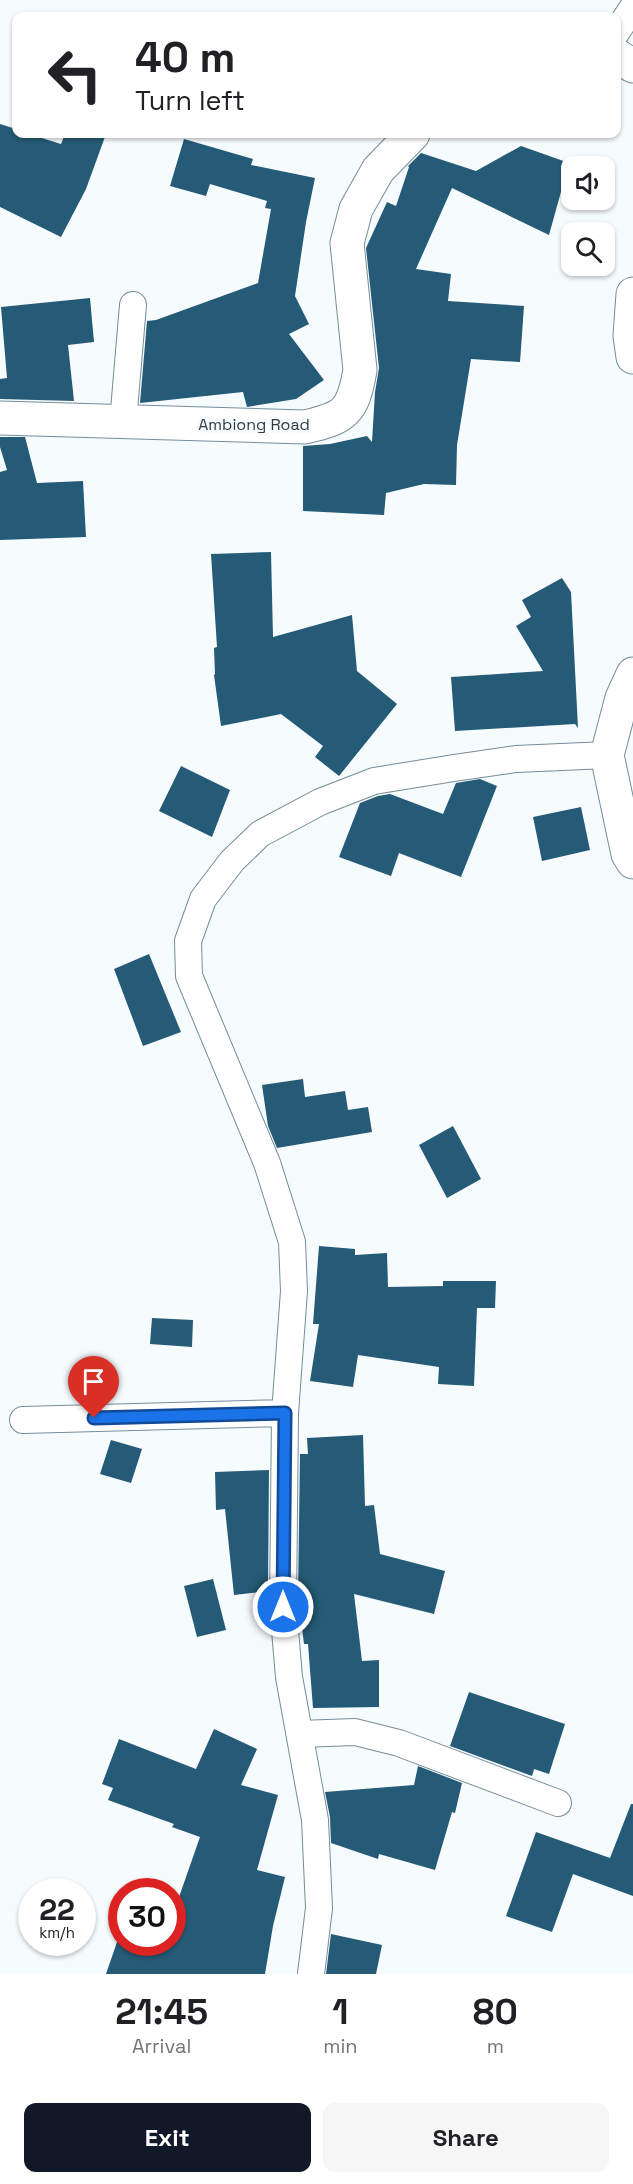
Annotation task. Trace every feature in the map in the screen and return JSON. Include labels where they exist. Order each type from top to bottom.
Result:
[{"type":"main road","name":"Ambiong Road","points":[[0,418],[305,427],[331,421],[346,411],[357,391],[360,370],[347,243],[356,209],[378,170],[409,138]]},
{"type":"main road","points":[[633,294],[630,336],[633,357]]},
{"type":"main road","points":[[633,674],[622,698],[607,755],[628,854],[633,862]]},
{"type":"street","points":[[621,25],[633,7]]},
{"type":"street","points":[[123,422],[133,305]]},
{"type":"street","points":[[310,1974],[319,1908],[315,1820],[289,1677],[283,1607],[285,1413],[294,1291],[292,1242],[267,1163],[189,976],[188,941],[203,899],[232,861],[260,834],[320,802],[374,781],[516,759],[607,755]]},
{"type":"street","points":[[23,1420],[285,1413]]},
{"type":"street","points":[[300,1734],[355,1732],[399,1743],[558,1803]]},
{"type":"building","points":[[0,124],[12,128],[12,138],[42,138],[61,144],[63,138],[105,138],[86,189],[61,237],[0,207]]},
{"type":"building","points":[[184,139],[253,159],[251,165],[315,178],[295,296],[309,324],[289,334],[324,380],[296,399],[247,407],[243,392],[140,403],[147,321],[156,320],[258,283],[271,209],[265,208],[267,201],[210,184],[206,196],[170,186]]},
{"type":"building","points":[[521,146],[561,160],[561,192],[549,235],[452,188],[416,269],[451,274],[448,301],[524,306],[520,362],[471,359],[457,445],[456,485],[424,484],[386,493],[384,515],[303,511],[303,446],[330,444],[367,436],[372,442],[379,368],[366,248],[387,202],[396,206],[408,166],[421,153],[476,171]]},
{"type":"building","points":[[90,298],[94,342],[68,345],[74,401],[0,399],[0,379],[7,378],[1,307]]},
{"type":"building","points":[[0,437],[25,437],[37,483],[83,481],[86,537],[0,540],[0,472],[7,470],[0,447]]},
{"type":"building","points":[[271,552],[273,637],[352,615],[357,671],[397,704],[339,776],[315,757],[323,746],[281,714],[221,726],[214,675],[214,648],[217,647],[211,554]]},
{"type":"building","points":[[562,578],[571,592],[578,728],[575,724],[455,731],[451,677],[543,671],[516,626],[531,617],[522,600]]},
{"type":"building","points":[[181,766],[230,790],[212,837],[159,811]]},
{"type":"building","points":[[480,779],[497,786],[461,877],[399,853],[391,876],[339,857],[360,803],[390,794],[443,814],[456,783]]},
{"type":"building","points":[[581,807],[590,850],[542,861],[533,817]]},
{"type":"building","points":[[149,954],[181,1032],[143,1046],[114,969]]},
{"type":"building","points":[[303,1079],[305,1097],[345,1091],[348,1110],[368,1107],[372,1132],[277,1148],[268,1126],[262,1085]]},
{"type":"building","points":[[453,1126],[481,1179],[447,1198],[419,1145]]},
{"type":"building","points":[[319,1246],[355,1249],[355,1255],[387,1253],[388,1287],[443,1286],[443,1281],[496,1281],[495,1308],[477,1308],[474,1386],[438,1384],[439,1367],[358,1355],[353,1387],[310,1381],[319,1324],[313,1324]]},
{"type":"building","points":[[152,1318],[193,1320],[192,1347],[150,1344]]},
{"type":"building","points":[[363,1435],[365,1506],[374,1505],[380,1554],[445,1571],[434,1614],[354,1594],[362,1661],[379,1660],[379,1707],[313,1708],[308,1644],[304,1644],[298,1595],[300,1454],[308,1454],[307,1438]]},
{"type":"building","points":[[111,1440],[142,1449],[131,1483],[100,1474]]},
{"type":"building","points":[[269,1470],[268,1591],[234,1595],[225,1509],[216,1510],[215,1472]]},
{"type":"building","points":[[213,1579],[226,1630],[197,1637],[184,1586]]},
{"type":"building","points":[[469,1692],[565,1724],[549,1774],[534,1769],[532,1776],[450,1746]]},
{"type":"building","points":[[214,1729],[257,1749],[241,1785],[278,1795],[257,1870],[285,1877],[273,1926],[265,1974],[106,1974],[112,1956],[186,1956],[186,1878],[200,1837],[172,1827],[174,1824],[108,1800],[113,1788],[102,1784],[119,1739],[196,1769]]},
{"type":"building","points":[[418,1766],[462,1783],[455,1813],[452,1812],[435,1870],[379,1854],[378,1859],[331,1843],[330,1817],[325,1792],[414,1785]]},
{"type":"building","points":[[631,1804],[633,1804],[633,1896],[573,1874],[552,1932],[506,1916],[536,1832],[610,1858]]},
{"type":"building","points":[[331,1934],[382,1945],[376,1974],[326,1974]]},
{"type":"route","points":[[94,1418],[285,1413],[283,1607]]}]
